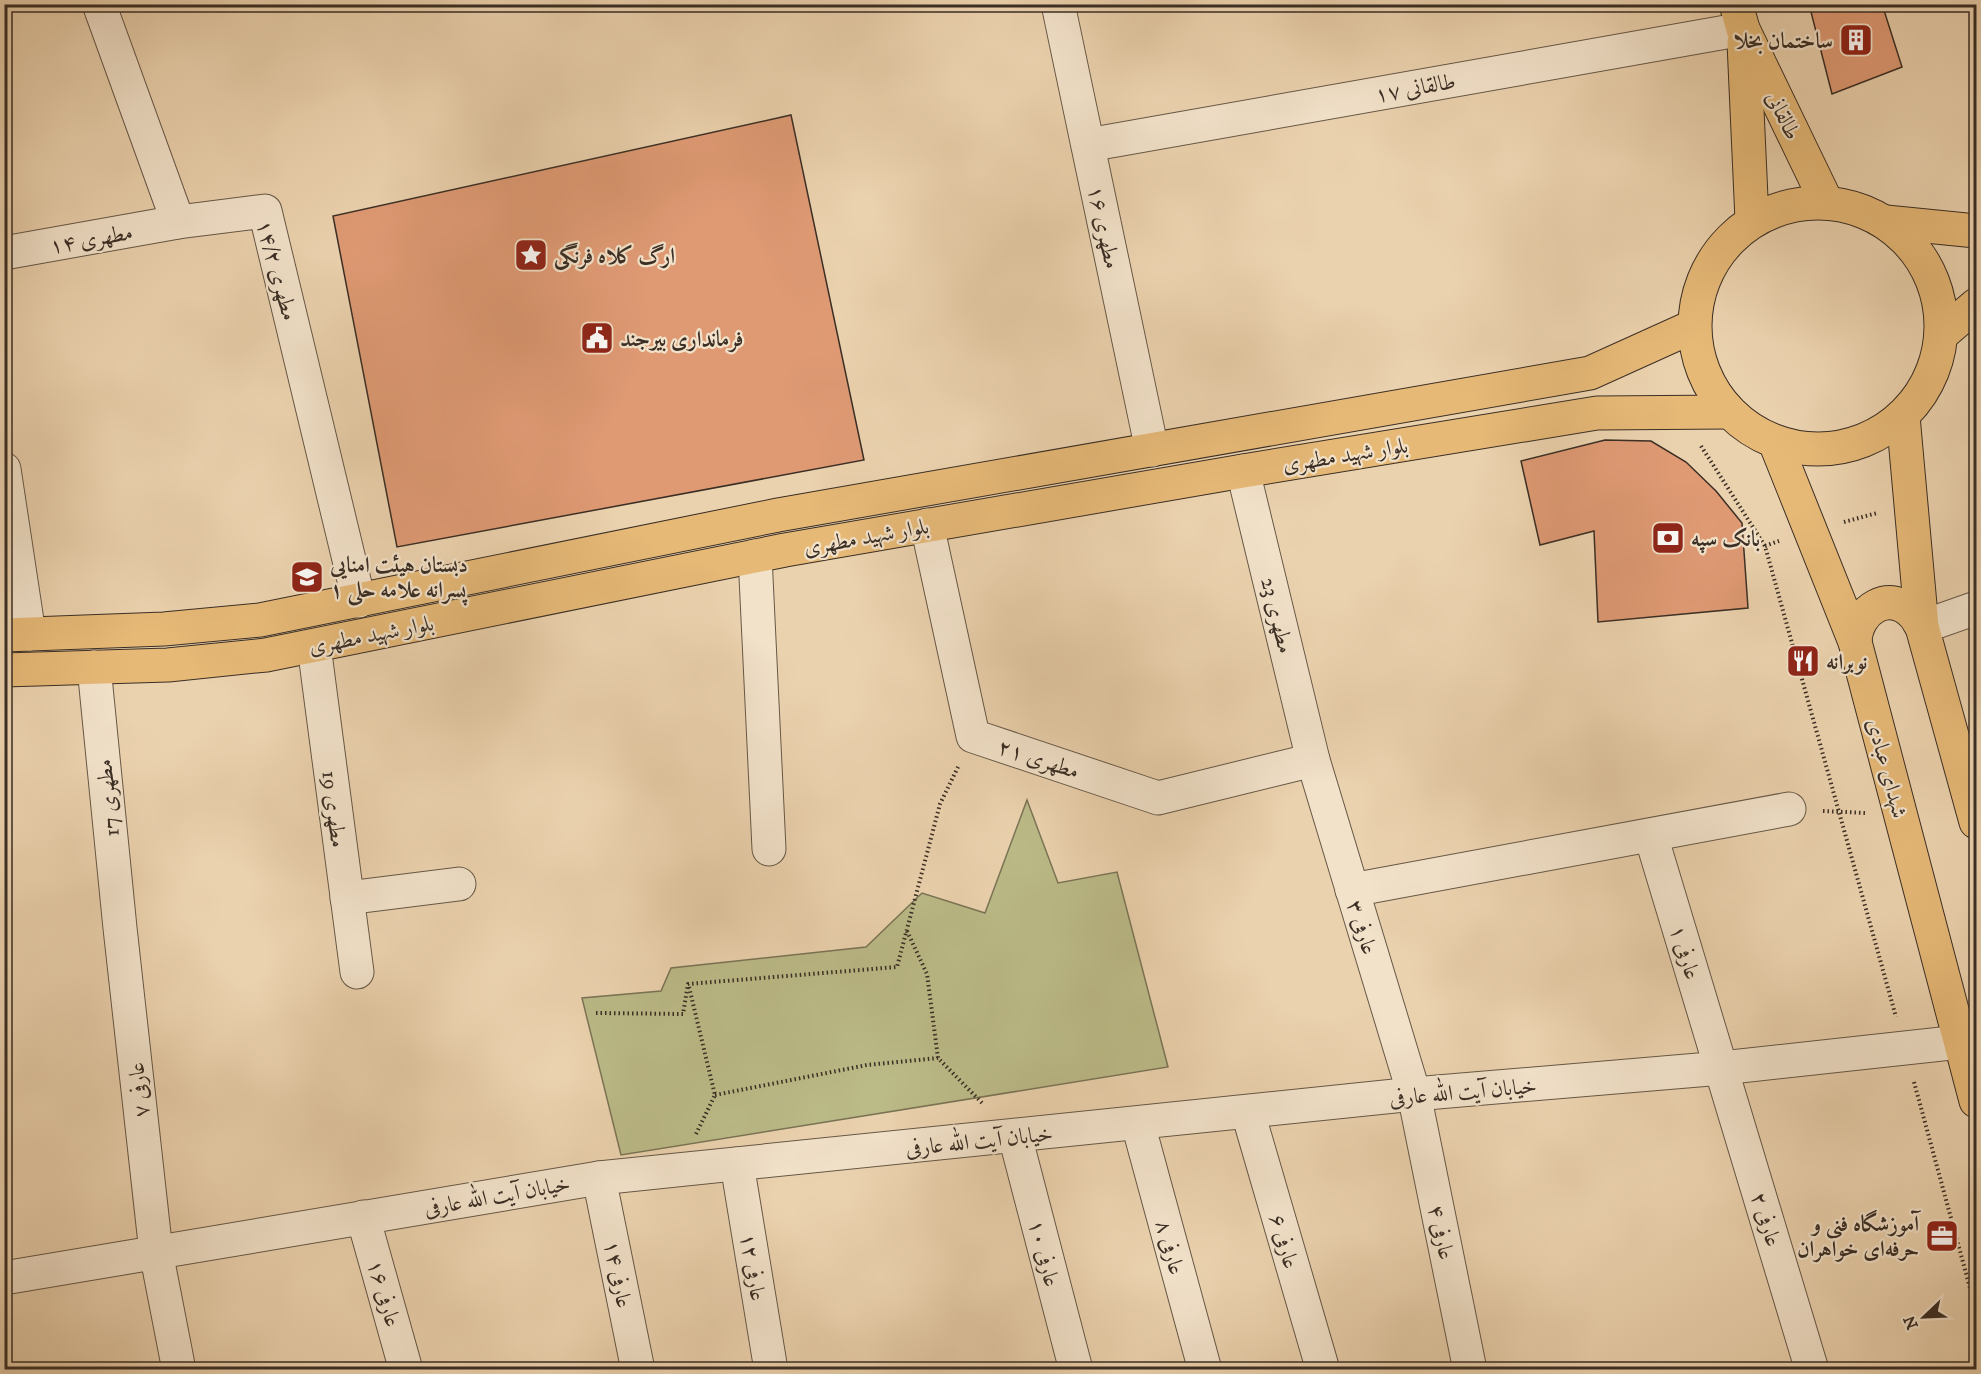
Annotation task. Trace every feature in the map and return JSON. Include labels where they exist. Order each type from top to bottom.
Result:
[{"type":"main road","name":"طالقانی","points":[[1739,17],[1826,201]]},
{"type":"main road","points":[[1739,17],[1752,220]]},
{"type":"main road","points":[[1826,201],[1857,208],[1886,222],[1911,244],[1929,271],[1940,303],[1941,335],[1935,365],[1922,392],[1903,416],[1875,436],[1842,448],[1808,450],[1775,442],[1750,430],[1729,412],[1710,387],[1698,357],[1694,326],[1698,295],[1709,265],[1728,240],[1752,220],[1788,205],[1826,201]]},
{"type":"main road","points":[[1886,222],[1977,231]]},
{"type":"main road","points":[[1941,335],[1977,305]]},
{"type":"main road","name":"بلوار شهید مطهری","points":[[17,635],[164,629],[239,622],[359,601],[778,515],[1590,373],[1694,326]]},
{"type":"main road","name":"بلوار شهید مطهری","points":[[4,670],[168,665],[266,654],[755,556],[1243,471],[1597,413],[1729,412]]},
{"type":"main road","points":[[1903,416],[1922,627],[1977,822]]},
{"type":"main road","name":"شهدای عبادی","points":[[1775,442],[1855,642],[1977,1101]]},
{"type":"main road","points":[[1855,642],[1855,632],[1859,621],[1875,607],[1885,604],[1896,604],[1906,608],[1915,615],[1922,627]]},
{"type":"street","points":[[99,4],[178,222]]},
{"type":"street","name":"مطهری ۱۶","points":[[1058,4],[1152,450]]},
{"type":"street","name":"طالقانی ۱۷","points":[[1088,145],[1739,17]]},
{"type":"street","name":"مطهری ۱۴/۲","points":[[178,222],[265,211],[359,601]]},
{"type":"street","name":"مطهری ۱۴","points":[[4,253],[178,222]]},
{"type":"street","points":[[4,469],[17,635]]},
{"type":"street","name":"مطهری 23","points":[[1243,471],[1313,760]]},
{"type":"street","name":"مطهری ۲۱","points":[[927,525],[973,736],[1158,798],[1313,760]]},
{"type":"street","points":[[755,556],[769,849]]},
{"type":"street","points":[[1922,627],[1977,608]]},
{"type":"street","name":"مطهری 19","points":[[314,646],[357,972]]},
{"type":"street","name":"مطهری 17","points":[[94,667],[120,928]]},
{"type":"street","name":"عارفی ۳","points":[[1313,760],[1414,1094]]},
{"type":"street","points":[[1352,890],[1789,809]]},
{"type":"street","name":"عارفی ۱","points":[[1651,836],[1722,1068]]},
{"type":"street","points":[[347,898],[459,884]]},
{"type":"street","name":"عارفی ۷","points":[[120,928],[156,1252],[179,1370]]},
{"type":"street","name":"خیابان آیت الله عارفی","points":[[4,1278],[599,1178],[1248,1113],[1414,1094],[1722,1068],[1960,1042]]},
{"type":"street","name":"عارفی ۲","points":[[1722,1068],[1812,1370]]},
{"type":"street","name":"عارفی ۴","points":[[1414,1094],[1470,1370]]},
{"type":"street","name":"عارفی ۶","points":[[1248,1113],[1323,1370]]},
{"type":"street","name":"عارفی ۸","points":[[1138,1124],[1205,1370]]},
{"type":"street","name":"عارفی ۱۰","points":[[1015,1136],[1076,1370]]},
{"type":"street","name":"عارفی ۱۲","points":[[737,1164],[771,1370]]},
{"type":"street","name":"عارفی ۱۴","points":[[599,1178],[638,1370]]},
{"type":"street","name":"عارفی ۱۶","points":[[363,1217],[406,1370]]},
{"type":"path","points":[[1679,412],[1765,546],[1977,1311]]},
{"type":"path","points":[[688,984],[897,967],[939,804],[973,736]]},
{"type":"path","points":[[1789,809],[1900,815]]},
{"type":"path","points":[[906,931],[927,975],[938,1058],[1015,1136]]},
{"type":"path","points":[[596,1014],[683,1014],[688,984]]},
{"type":"path","points":[[680,1170],[715,1095],[688,984]]},
{"type":"path","points":[[715,1095],[867,1065],[938,1058]]},
{"type":"green space","points":[[1027,800],[1058,883],[1117,872],[1168,1067],[621,1155],[582,998],[661,991],[671,968],[866,947],[922,893],[985,913]]},
{"type":"building","name":"ساختمان بخلا","points":[[1835,4],[1882,4],[1902,67],[1832,94],[1811,12]]},
{"type":"building","name":"فرمانداری بیرجند","points":[[791,115],[864,460],[397,547],[333,216]]},
{"type":"building","name":"بانک سپه","points":[[1605,440],[1651,441],[1686,462],[1716,491],[1742,523],[1748,608],[1598,622],[1594,531],[1540,545],[1521,461]]},
{"type":"place","name":"ساختمان بخلا","points":[[1856,40]]},
{"type":"place","name":"ارگ کلاه فرنگی","points":[[531,255]]},
{"type":"place","name":"فرمانداری بیرجند","points":[[597,338]]},
{"type":"place","name":"بانک سپه","points":[[1668,538]]},
{"type":"place","name":"دبستان هیئت امنایی پسرانه علامه حلی ۱","points":[[307,577]]},
{"type":"place","name":"نوبرانه","points":[[1803,661]]},
{"type":"place","name":"آموزشگاه فنی و حرفه‌ای خواهران","points":[[1942,1236]]}]
